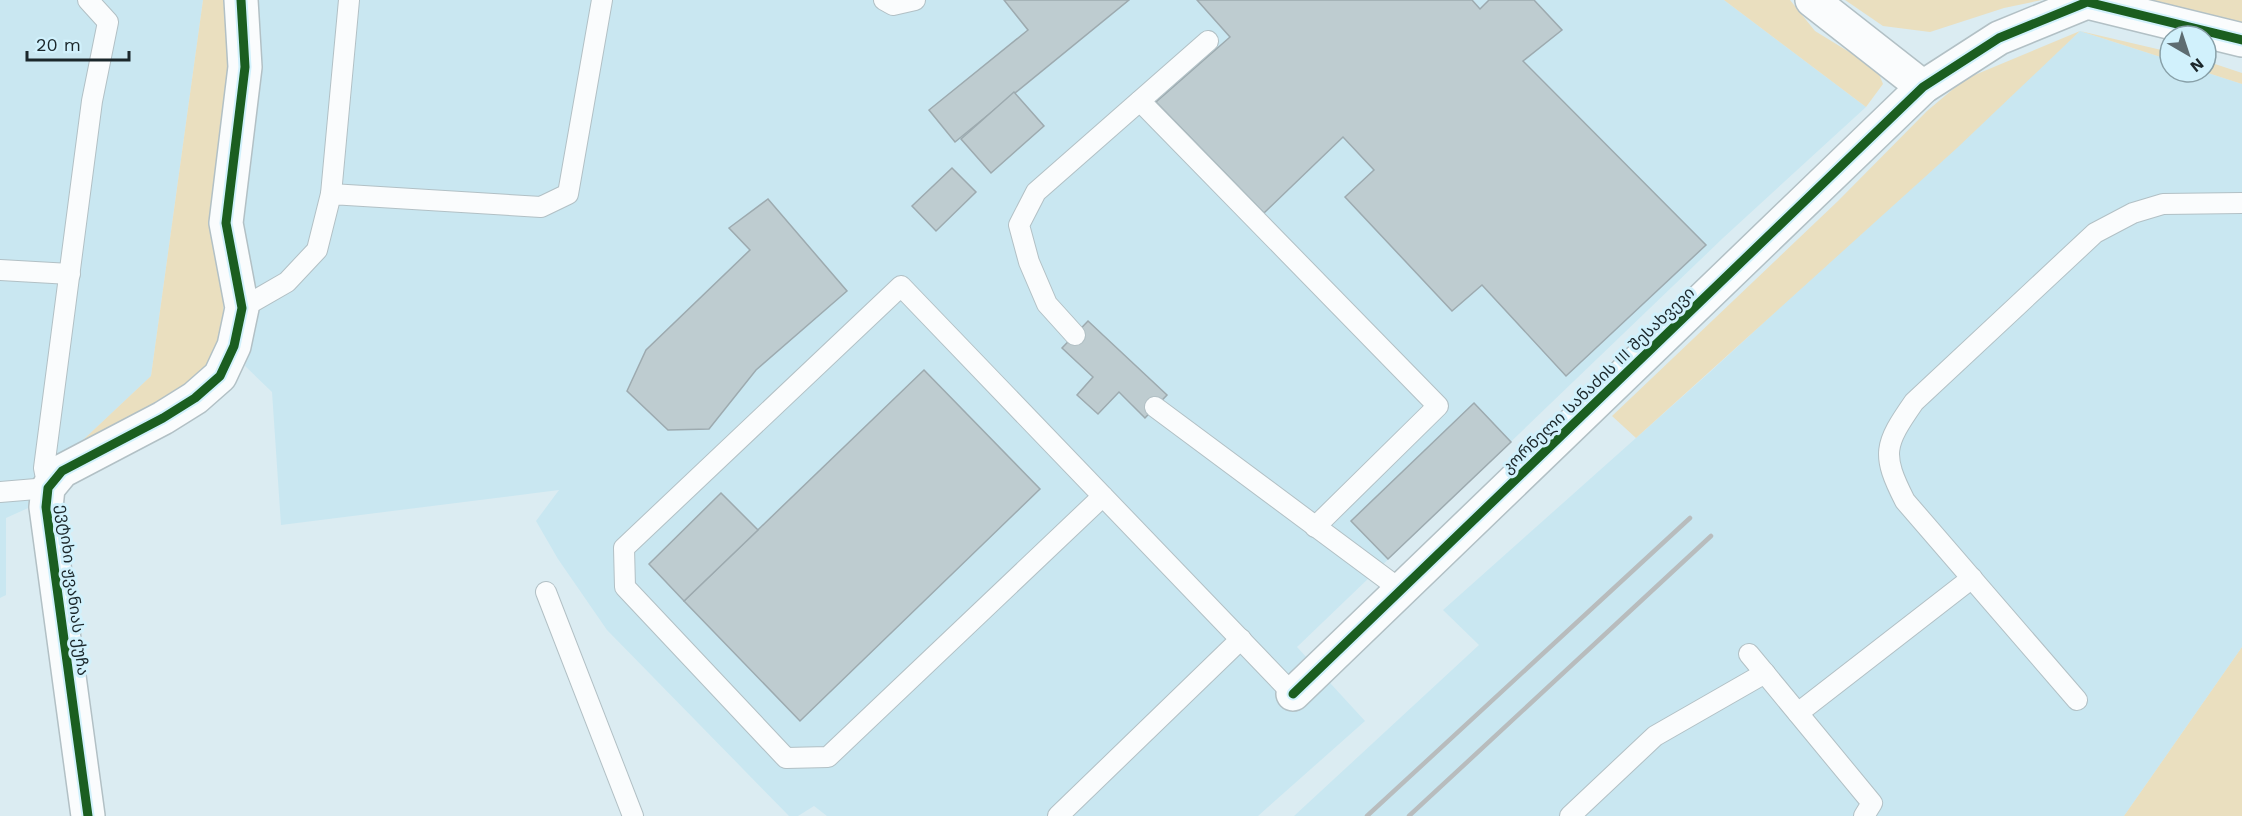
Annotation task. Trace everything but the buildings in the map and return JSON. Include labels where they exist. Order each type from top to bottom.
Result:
[{"type":"street","name":"ევტიხი ჟვანიას ქუჩა","points":[[88,816],[46,507],[48,488],[62,471],[164,418],[195,398],[220,376],[234,346],[242,308],[229,251],[226,223],[245,67],[241,0]]},
{"type":"street","points":[[1812,0],[1923,87]]},
{"type":"street","name":"კორნელი სანაძის III შესახვევი","points":[[1293,694],[1923,87],[1999,38],[2087,2],[2242,40]]},
{"type":"lane","points":[[0,492],[48,488],[44,468],[93,101],[108,22],[88,0]]},
{"type":"lane","points":[[242,308],[288,282],[317,250],[331,194],[349,0]]},
{"type":"lane","points":[[331,194],[541,207],[568,194],[602,0]]},
{"type":"lane","points":[[884,0],[893,5],[915,0]]},
{"type":"lane","points":[[1075,335],[1047,304],[1029,262],[1019,225],[1036,192],[1208,41]]},
{"type":"lane","points":[[1140,101],[1438,406],[1315,527]]},
{"type":"lane","points":[[2077,700],[1905,501],[1891,474],[1887,453],[1894,430],[1914,402],[2095,233],[2133,213],[2163,204],[2242,204]]},
{"type":"lane","points":[[0,270],[70,274]]},
{"type":"lane","points":[[1103,496],[828,757],[786,758],[625,587],[624,548],[901,286],[1241,639],[1293,694]]},
{"type":"lane","points":[[1155,407],[1401,590]]},
{"type":"lane","points":[[1798,713],[1972,578]]},
{"type":"lane","points":[[546,592],[633,816]]},
{"type":"lane","points":[[1058,816],[1241,639]]},
{"type":"lane","points":[[1749,654],[1872,803],[1864,816]]},
{"type":"lane","points":[[1570,816],[1655,736],[1766,673]]},
{"type":"shaded area","points":[[0,0],[203,0],[151,376],[83,440],[68,490],[6,518],[6,595],[0,598]]},
{"type":"shaded area","points":[[203,0],[231,0],[223,327],[216,365],[201,380],[80,450],[83,440],[151,376]]},
{"type":"shaded area","points":[[254,0],[1724,0],[1866,107],[1723,238],[1297,647],[1365,721],[1258,816],[827,816],[814,806],[798,816],[789,816],[607,630],[558,559],[536,521],[559,490],[281,525],[272,392],[245,366],[255,321],[238,201]]},
{"type":"shaded area","points":[[1724,0],[1790,0],[1815,31],[1877,69],[1883,84],[1866,107]]},
{"type":"shaded area","points":[[1845,0],[2042,0],[2004,8],[1930,32],[1883,26]]},
{"type":"shaded area","points":[[2137,0],[2242,0],[2242,29]]},
{"type":"shaded area","points":[[2080,31],[2158,56],[2158,84],[2218,84],[2218,76],[2242,84],[2242,647],[2124,816],[1294,816],[1479,645],[1443,610],[1710,372]]},
{"type":"shaded area","points":[[2080,31],[2158,49],[2158,56]]},
{"type":"shaded area","points":[[2080,31],[1957,148],[1636,438],[1612,416],[1838,201],[1927,111],[1965,79]]},
{"type":"shaded area","points":[[2218,65],[2242,73],[2242,84],[2218,76]]},
{"type":"shaded area","points":[[2242,647],[2242,816],[2124,816]]},
{"type":"railway","points":[[1367,816],[1690,518]]},
{"type":"railway","points":[[1409,816],[1711,536]]},
{"type":"cycle path","points":[[88,816],[46,507],[48,488],[62,471],[163,418],[195,398],[220,376],[234,346],[242,308],[226,223],[245,67],[241,0]]},
{"type":"cycle path","points":[[1293,694],[1923,87],[1999,38],[2087,2],[2242,40]]}]
